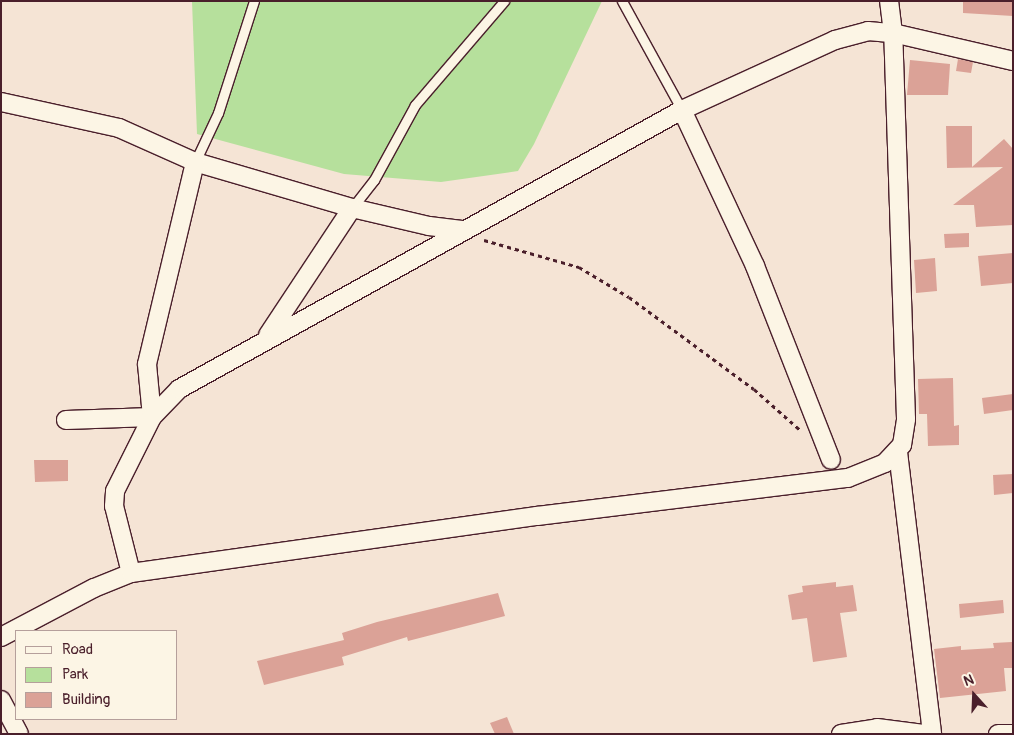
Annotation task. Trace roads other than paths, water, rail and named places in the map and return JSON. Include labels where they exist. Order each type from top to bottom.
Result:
[{"type":"street","points":[[889,1],[894,33],[906,420],[898,452],[932,734]]},
{"type":"street","points":[[131,573],[114,500],[152,417],[179,388],[682,110],[835,40],[868,31],[894,33],[1013,61]]},
{"type":"street","points":[[1,102],[119,128],[195,162],[352,208],[429,226],[462,230]]},
{"type":"street","points":[[682,110],[755,266],[831,460]]},
{"type":"street","points":[[152,417],[147,364],[195,162]]},
{"type":"street","points":[[267,338],[352,208]]},
{"type":"street","points":[[66,420],[152,417]]},
{"type":"street","points":[[1,637],[94,588],[131,573],[537,516],[848,478],[885,463],[898,452]]},
{"type":"street","points":[[1,700],[19,734]]},
{"type":"street","points":[[841,734],[877,728],[924,734]]},
{"type":"street","points":[[998,734],[1013,734]]},
{"type":"lane","points":[[195,162],[218,112],[254,1]]},
{"type":"lane","points":[[352,208],[374,180],[415,105],[504,1]]},
{"type":"lane","points":[[622,1],[682,110]]}]
